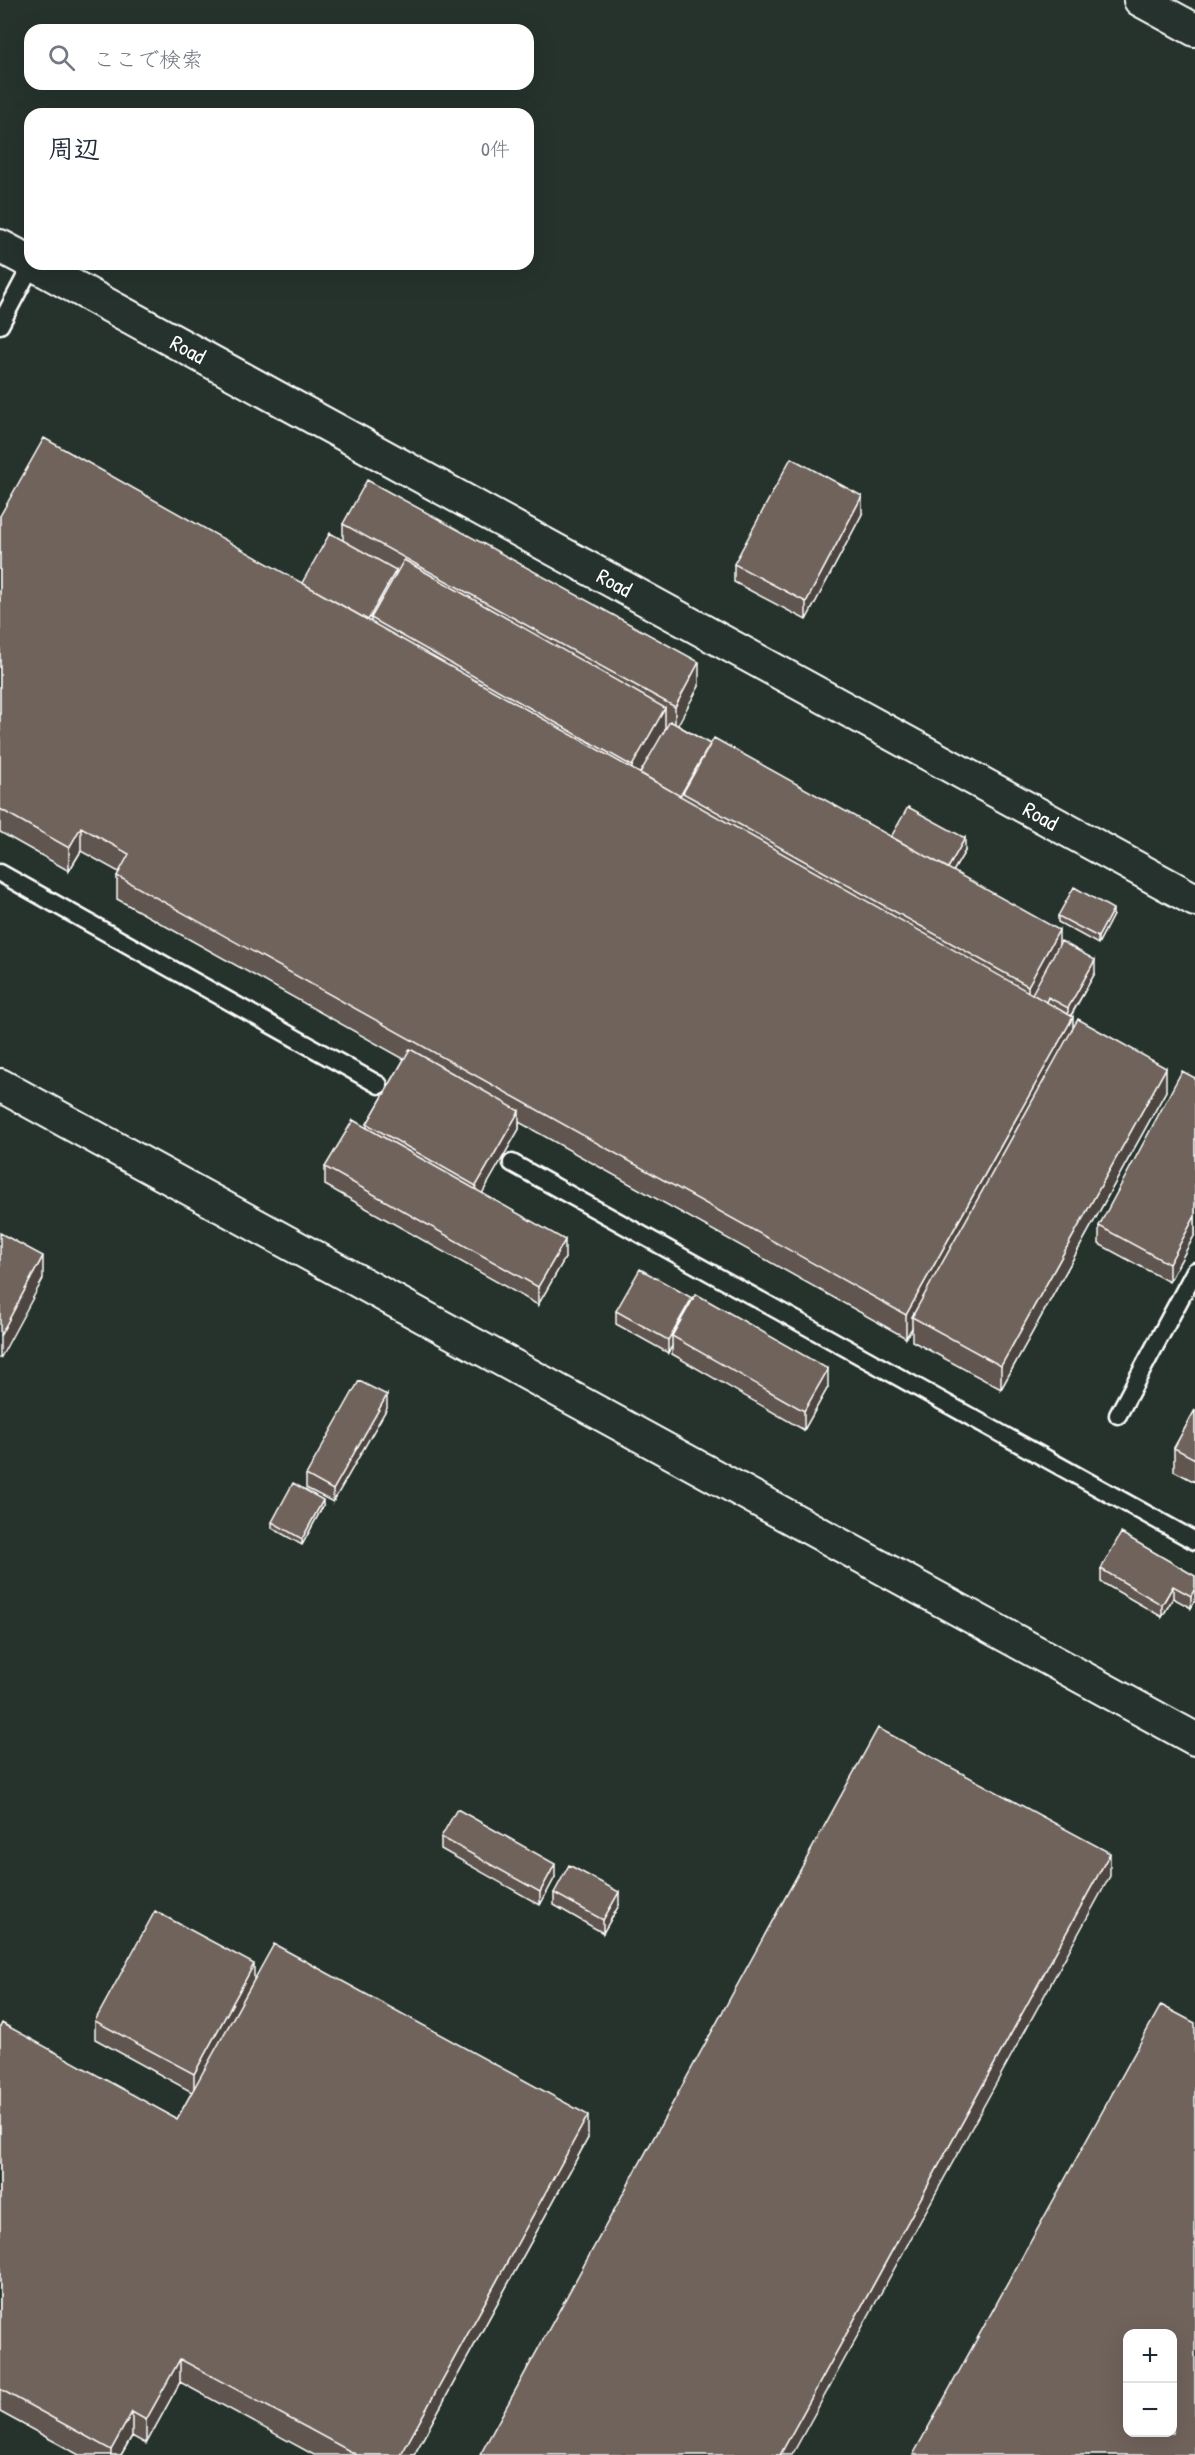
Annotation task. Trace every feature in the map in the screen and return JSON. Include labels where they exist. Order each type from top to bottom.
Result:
[{"type":"street","points":[[1140,0],[1195,30]]},
{"type":"street","name":"Road","points":[[0,246],[24,262]]},
{"type":"street","name":"Road","points":[[37,270],[1195,901]]},
{"type":"street","points":[[0,1084],[1195,1739]]},
{"type":"lane","points":[[0,256],[24,264]]},
{"type":"lane","points":[[0,325],[28,270]]},
{"type":"lane","points":[[0,873],[379,1085]]},
{"type":"lane","points":[[512,1163],[1195,1541]]},
{"type":"lane","points":[[1118,1415],[1195,1271]]},
{"type":"building","points":[[44,438],[1073,1017],[906,1315],[117,876],[129,854],[81,827],[69,848],[0,809],[0,516]]},
{"type":"building","points":[[791,458],[862,496],[806,602],[734,564]]},
{"type":"building","points":[[367,480],[699,662],[675,707],[343,524]]},
{"type":"building","points":[[330,533],[396,570],[368,620],[302,583]]},
{"type":"building","points":[[404,560],[665,708],[632,766],[371,618]]},
{"type":"building","points":[[670,721],[710,744],[680,796],[640,773]]},
{"type":"building","points":[[714,738],[1059,930],[1028,986],[683,793]]},
{"type":"building","points":[[908,807],[965,838],[948,868],[891,837]]},
{"type":"building","points":[[1074,887],[1113,909],[1098,937],[1058,916]]},
{"type":"building","points":[[1061,941],[1095,960],[1068,1008],[1048,997],[1046,1002],[1032,994]]},
{"type":"building","points":[[1078,1019],[1166,1068],[1001,1366],[912,1317]]},
{"type":"building","points":[[410,1049],[519,1111],[476,1186],[367,1124]]},
{"type":"building","points":[[1182,1071],[1195,1078],[1195,1216],[1169,1264],[1099,1226]]},
{"type":"building","points":[[353,1120],[565,1240],[538,1287],[325,1167]]},
{"type":"building","points":[[0,1233],[43,1256],[0,1336]]},
{"type":"building","points":[[640,1269],[692,1298],[668,1340],[616,1311]]},
{"type":"building","points":[[696,1294],[828,1369],[804,1411],[672,1336]]},
{"type":"building","points":[[359,1381],[387,1395],[333,1490],[306,1475]]},
{"type":"building","points":[[1195,1410],[1195,1459],[1174,1448]]},
{"type":"building","points":[[293,1483],[323,1500],[302,1539],[272,1522]]},
{"type":"building","points":[[1121,1533],[1195,1576],[1195,1588],[1191,1596],[1173,1586],[1162,1605],[1101,1569]]},
{"type":"building","points":[[878,1728],[1110,1853],[780,2455],[480,2455]]},
{"type":"building","points":[[457,1809],[555,1864],[540,1892],[441,1837]]},
{"type":"building","points":[[569,1865],[619,1892],[603,1920],[554,1893]]},
{"type":"building","points":[[155,1911],[254,1964],[194,2074],[95,2021]]},
{"type":"building","points":[[274,1944],[588,2115],[401,2455],[357,2455],[180,2359],[146,2420],[132,2412],[111,2450],[0,2389],[0,2027],[2,2023],[177,2119]]},
{"type":"building","points":[[1161,2005],[1195,2023],[1195,2455],[913,2455]]}]
